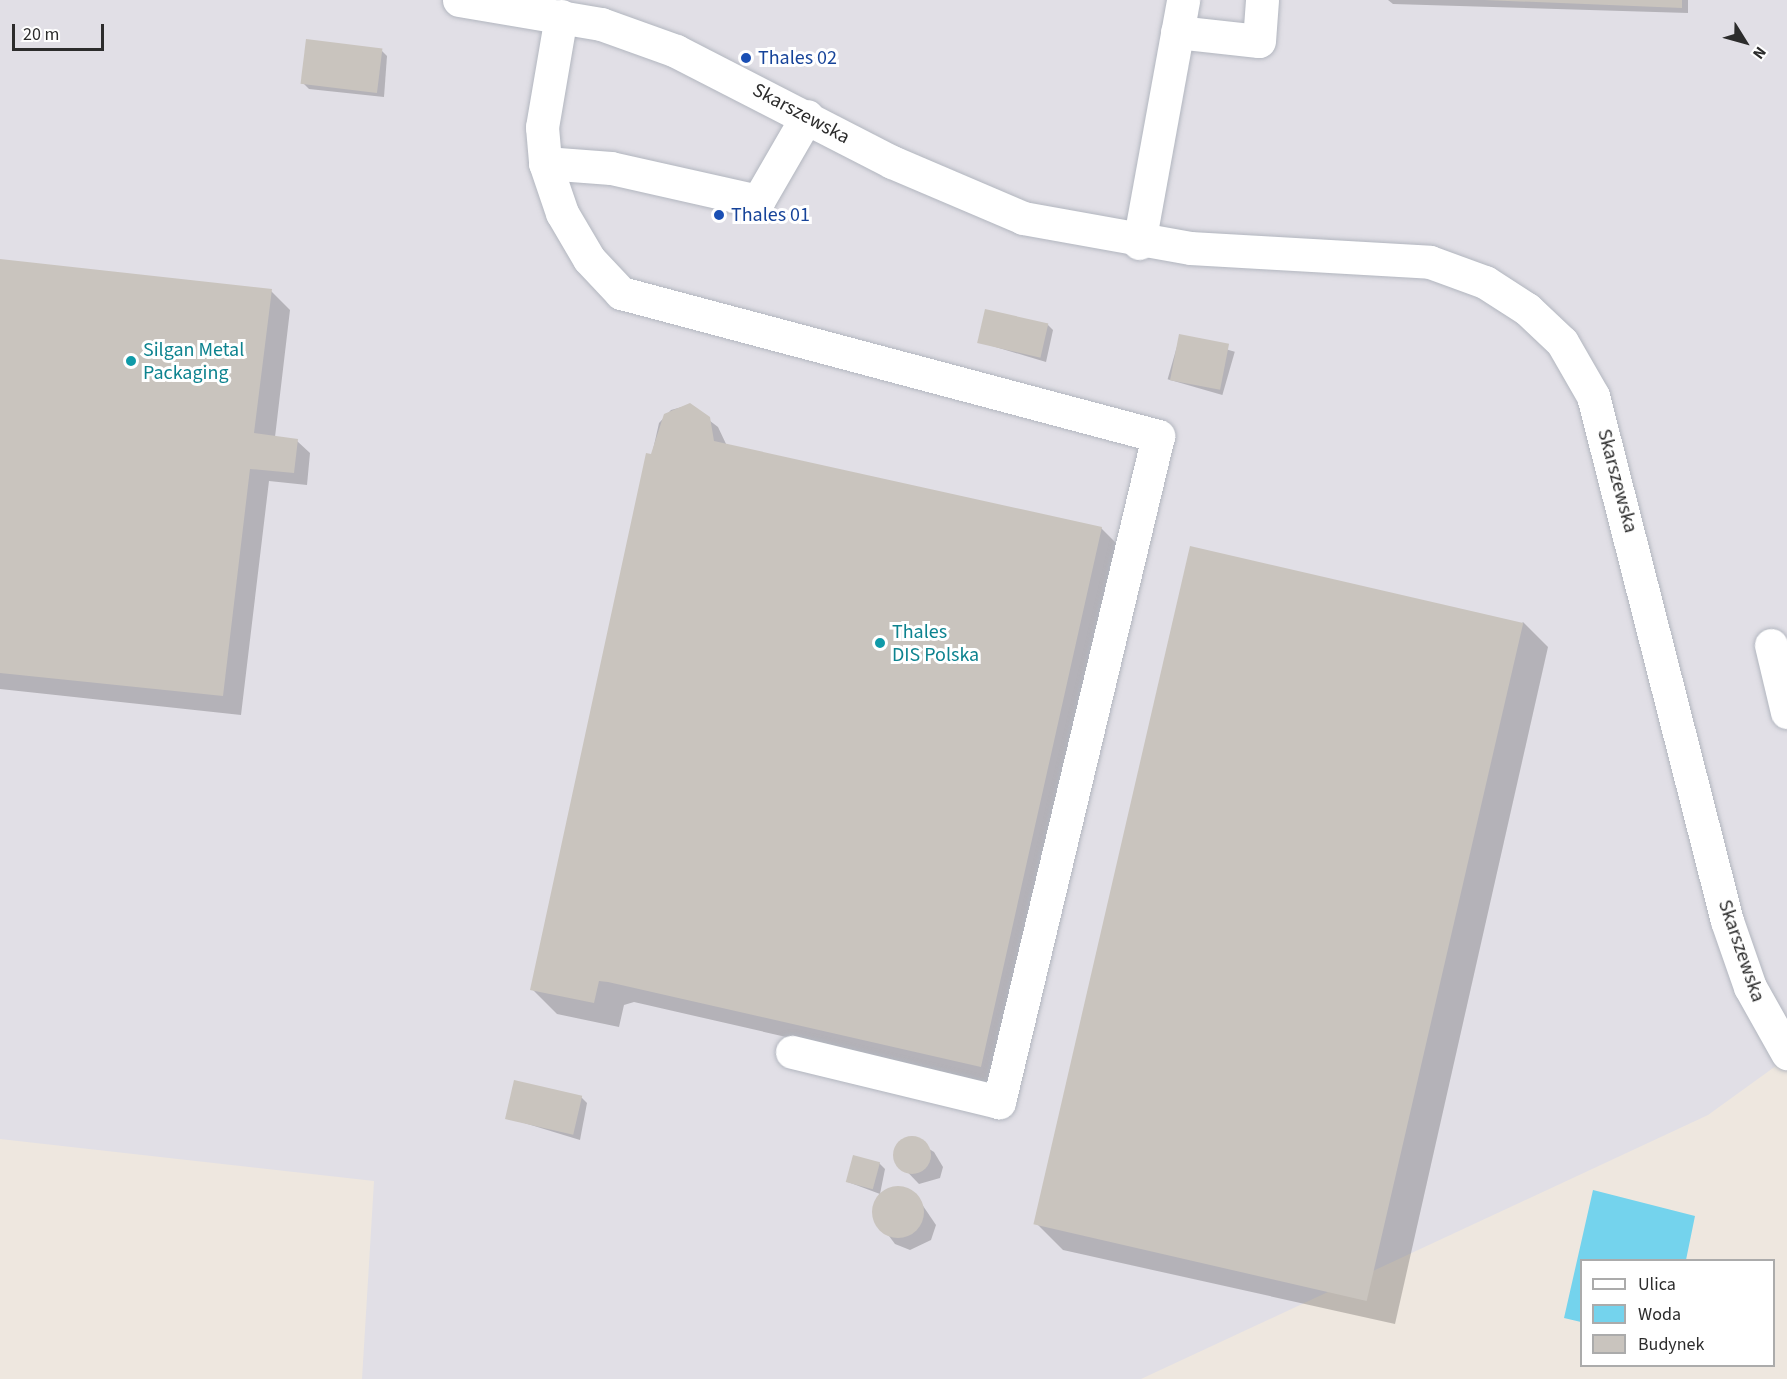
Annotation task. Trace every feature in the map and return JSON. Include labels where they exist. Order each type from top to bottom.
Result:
[{"type":"street","name":"Skarszewska","points":[[459,0],[561,16],[676,51],[973,199],[1023,218],[1139,243],[1430,262],[1485,282],[1527,309],[1562,342],[1593,396],[1620,483],[1727,921],[1750,987],[1787,1053]]},
{"type":"street","points":[[1139,243],[1183,0]]},
{"type":"street","points":[[1177,32],[1259,41],[1262,0]]},
{"type":"street","points":[[561,16],[542,127],[545,163],[562,213],[590,259],[621,293],[1158,436],[999,1102],[792,1053]]},
{"type":"street","points":[[545,163],[611,168],[758,201],[807,116]]},
{"type":"street","points":[[1771,645],[1787,712]]},
{"type":"shaded area","points":[[0,0],[1787,0],[1787,1058],[1708,1115],[1141,1379],[362,1379],[374,1181],[0,1139]]},
{"type":"water","points":[[1593,1190],[1695,1216],[1686,1259],[1580,1259],[1580,1322],[1564,1318]]},
{"type":"building","points":[[1484,0],[1682,0],[1682,8]]},
{"type":"building","points":[[306,39],[382,48],[377,93],[301,84]]},
{"type":"building","name":"Silgan Metal Packaging","points":[[0,259],[272,289],[254,433],[298,439],[294,473],[250,469],[223,696],[0,673]]},
{"type":"building","points":[[985,309],[1048,324],[1040,358],[977,343]]},
{"type":"building","points":[[1179,334],[1229,344],[1220,390],[1170,380]]},
{"type":"building","name":"Thales DIS Polska","points":[[690,403],[710,417],[714,441],[1102,527],[981,1067],[608,982],[599,981],[594,1003],[530,990],[646,453],[651,454],[664,414]]},
{"type":"building","points":[[1190,546],[1523,623],[1367,1301],[1033,1224]]},
{"type":"building","points":[[514,1080],[582,1096],[573,1135],[505,1119]]},
{"type":"building","points":[[912,1136],[919,1137],[925,1142],[930,1148],[930,1162],[925,1168],[919,1173],[912,1174],[905,1173],[899,1168],[894,1162],[893,1155],[894,1148],[899,1142],[905,1137]]},
{"type":"building","points":[[853,1155],[880,1162],[873,1189],[846,1182]]},
{"type":"building","points":[[898,1186],[908,1188],[916,1194],[922,1202],[924,1212],[922,1222],[916,1230],[908,1236],[898,1238],[888,1236],[880,1230],[874,1222],[872,1212],[874,1202],[880,1194],[888,1188]]},
{"type":"place","name":"Thales 02","points":[[746,58]]},
{"type":"place","name":"Thales 01","points":[[719,215]]},
{"type":"place","name":"Silgan Metal Packaging","points":[[131,361]]},
{"type":"place","name":"Thales DIS Polska","points":[[880,643]]}]
